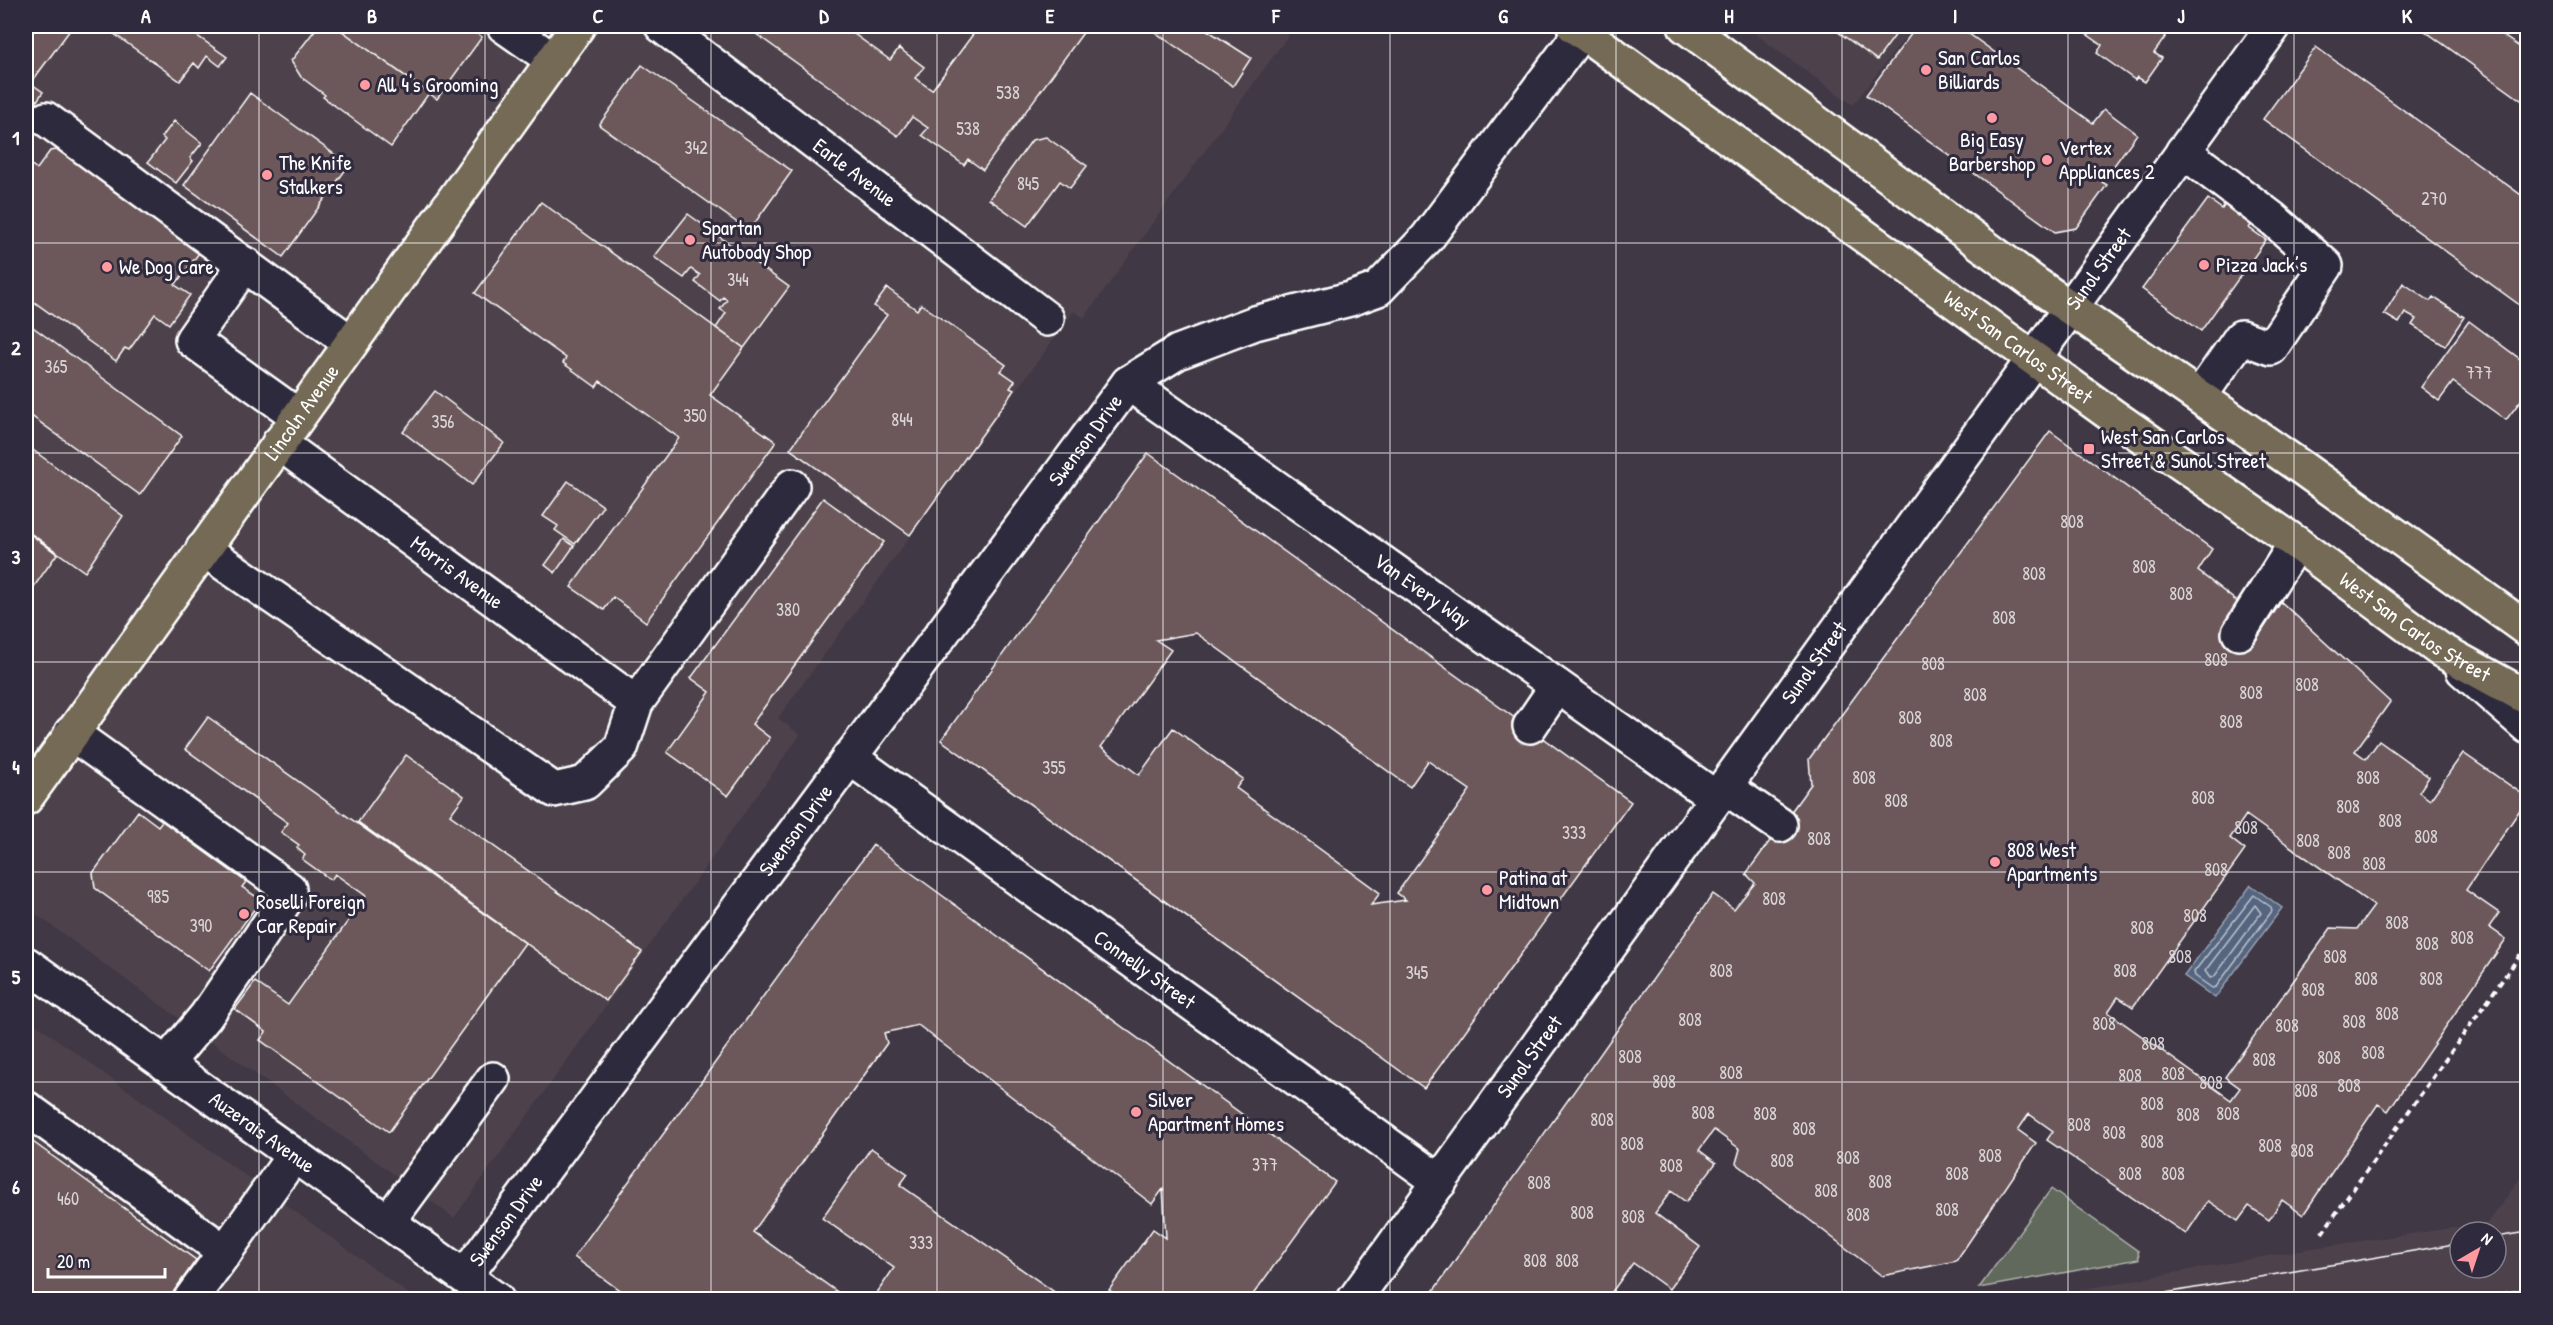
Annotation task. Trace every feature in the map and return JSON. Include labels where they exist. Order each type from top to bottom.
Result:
[{"type":"main road","name":"Lincoln Avenue","points":[[26,798],[578,26]]},
{"type":"main road","points":[[1684,26],[2071,307],[2528,630]]},
{"type":"main road","name":"West San Carlos Street","points":[[1578,28],[2034,358],[2296,543],[2439,649],[2528,698]]},
{"type":"street","points":[[504,26],[553,60]]},
{"type":"street","name":"Earle Avenue","points":[[662,26],[1047,319]]},
{"type":"street","name":"Sunol Street","points":[[1354,1299],[2274,26]]},
{"type":"street","points":[[1128,383],[1178,352],[1255,323],[1350,299],[1378,289],[1427,238],[1578,28]]},
{"type":"street","points":[[46,119],[351,343]]},
{"type":"street","points":[[2183,151],[2273,219],[2326,266],[2271,348],[2241,337],[2200,396]]},
{"type":"street","points":[[245,264],[192,340],[298,416]]},
{"type":"street","name":"Van Every Way","points":[[1128,383],[1557,686],[1721,792],[1780,825]]},
{"type":"street","name":"Swenson Drive","points":[[465,1276],[1128,383]]},
{"type":"street","name":"Morris Avenue","points":[[279,443],[636,703]]},
{"type":"street","points":[[203,549],[554,790],[585,783],[621,748],[636,703],[792,486]]},
{"type":"street","points":[[2239,633],[2296,543]]},
{"type":"street","points":[[2439,649],[2528,727]]},
{"type":"street","points":[[1530,726],[1557,686]]},
{"type":"street","points":[[71,733],[289,889],[289,895],[229,983],[166,1064]]},
{"type":"street","name":"Connelly Street","points":[[849,757],[1440,1182]]},
{"type":"street","name":"Auzerais Avenue","points":[[26,964],[497,1299]]},
{"type":"street","points":[[388,1222],[493,1079]]},
{"type":"street","points":[[26,1108],[225,1252]]},
{"type":"street","points":[[190,1299],[294,1155]]},
{"type":"path","points":[[2322,1233],[2528,944]]},
{"type":"shaded area","points":[[26,26],[1295,26],[1084,318],[1074,311],[778,718],[800,735],[454,1218],[26,907]]},
{"type":"shaded area","points":[[1744,26],[1914,26],[1853,105]]},
{"type":"shaded area","points":[[2495,26],[2527,26],[2527,49]]},
{"type":"shaded area","points":[[26,1017],[416,1299],[26,1299]]},
{"type":"shaded area","points":[[2527,1169],[2527,1299],[2029,1299],[2306,1249],[2448,1229],[2448,1280],[2508,1280],[2508,1220],[2490,1220]]},
{"type":"green space","points":[[2051,1189],[2138,1251],[2139,1259],[1979,1288]]},
{"type":"water","points":[[2251,885],[2282,908],[2215,998],[2184,976]]},
{"type":"building","points":[[26,26],[73,26],[30,84],[26,80]]},
{"type":"building","points":[[103,26],[183,26],[227,57],[220,66],[207,56],[199,68],[194,63],[180,81]]},
{"type":"building","name":"All 4's Grooming","points":[[318,26],[335,26],[429,93],[391,147],[323,97],[325,95],[301,77],[291,61]]},
{"type":"building","points":[[335,26],[466,26],[482,37],[437,99]]},
{"type":"building","points":[[745,26],[843,26],[890,60],[899,48],[924,67],[915,78],[932,90],[979,26],[1088,26],[983,170],[968,159],[964,165],[922,135],[928,128],[912,117],[898,136]]},
{"type":"building","points":[[1146,26],[1201,26],[1251,58],[1233,86]]},
{"type":"building","points":[[1830,26],[1902,26],[1877,60]]},
{"type":"building","points":[[1917,26],[1958,26],[2093,123],[2104,109],[2137,134],[2102,182],[2107,185],[2076,228],[2055,232],[1866,95]]},
{"type":"building","points":[[2075,26],[2152,26],[2166,36],[2154,53],[2162,58],[2145,82],[2137,77],[2135,80],[2097,53],[2102,45]]},
{"type":"building","points":[[2418,26],[2489,26],[2528,53],[2528,105]]},
{"type":"building","points":[[2316,47],[2528,200],[2528,311],[2263,119]]},
{"type":"building","points":[[642,65],[792,171],[749,231],[599,125]]},
{"type":"building","points":[[26,80],[43,92],[26,117]]},
{"type":"building","name":"The Knife Stalkers","points":[[250,93],[349,165],[283,257],[184,185]]},
{"type":"building","points":[[174,121],[202,143],[190,158],[193,161],[176,183],[148,162],[165,140],[162,137]]},
{"type":"building","points":[[1046,137],[1087,166],[1070,188],[1060,181],[1027,226],[989,199],[1032,140]]},
{"type":"building","name":"We Dog Care","points":[[64,149],[202,249],[175,285],[190,295],[169,324],[155,314],[129,350],[125,348],[116,361],[26,296],[26,161],[37,169],[50,151]]},
{"type":"building","name":"Pizza Jack’s","points":[[2208,199],[2222,209],[2227,201],[2255,220],[2249,228],[2266,240],[2201,331],[2142,289]]},
{"type":"building","points":[[541,202],[744,348],[710,395],[776,442],[646,622],[613,597],[604,610],[571,587],[679,438],[600,381],[596,387],[563,363],[566,358],[475,293]]},
{"type":"building","points":[[688,214],[789,287],[744,348],[716,328],[726,313],[720,309],[727,300],[723,297],[720,301],[695,282],[700,275],[691,269],[684,278],[654,257]]},
{"type":"building","points":[[2403,283],[2430,301],[2433,297],[2464,317],[2445,346],[2412,325],[2416,319],[2405,313],[2399,323],[2384,314]]},
{"type":"building","points":[[887,288],[917,310],[921,304],[1006,365],[1001,371],[1015,381],[1010,388],[1014,390],[910,535],[790,449],[887,315],[874,306]]},
{"type":"building","points":[[2469,321],[2528,365],[2528,391],[2506,420],[2453,382],[2439,401],[2421,387]]},
{"type":"building","points":[[26,322],[182,436],[140,495],[26,412]]},
{"type":"building","points":[[435,391],[504,443],[472,485],[403,432]]},
{"type":"building","name":"808 West Apartments","points":[[2050,431],[2212,549],[2198,571],[2245,608],[2235,630],[2253,645],[2281,602],[2390,702],[2355,751],[2366,759],[2379,741],[2429,777],[2419,792],[2430,800],[2463,753],[2528,798],[2466,890],[2499,913],[2489,927],[2506,939],[2388,1111],[2378,1104],[2303,1215],[2282,1200],[2269,1220],[2249,1206],[2238,1221],[2208,1201],[2186,1234],[2047,1140],[2053,1131],[2029,1114],[2018,1130],[2036,1143],[1956,1261],[1882,1276],[1736,1163],[1740,1149],[1714,1130],[1699,1150],[1716,1163],[1686,1202],[1671,1191],[1655,1213],[1700,1247],[1669,1289],[1633,1263],[1606,1300],[1427,1300],[1713,894],[1734,909],[1755,883],[1746,874],[1811,784],[1809,759]],"holes":[[[2246,815],[2374,906],[2357,929],[2331,928],[2225,1077],[2240,1088],[2231,1100],[2108,1012],[2118,997],[2133,1007],[2245,850],[2230,838]]]},
{"type":"building","points":[[26,445],[123,516],[85,572],[26,530]]},
{"type":"building","points":[[1148,453],[1631,802],[1424,1088],[941,740]],"holes":[[[1196,633],[1410,787],[1428,761],[1470,790],[1397,893],[1406,900],[1371,905],[1380,893],[1236,788],[1243,779],[1173,728],[1139,775],[1101,747],[1171,650],[1156,640]]]},
{"type":"building","points":[[568,481],[603,506],[575,544],[555,530],[558,526],[543,516]]},
{"type":"building","points":[[823,498],[884,542],[752,724],[770,738],[728,796],[667,752],[710,692],[691,678]]},
{"type":"building","points":[[26,531],[57,554],[26,598]]},
{"type":"building","points":[[564,539],[574,546],[555,573],[545,565]]},
{"type":"building","points":[[208,717],[525,943],[389,1132],[260,1040],[266,1032],[235,1009],[255,982],[288,1005],[366,896],[335,874],[331,880],[302,859],[305,855],[297,848],[299,845],[281,832],[288,823],[185,749]]},
{"type":"building","points":[[406,755],[464,796],[450,815],[642,952],[606,1001],[358,822]]},
{"type":"building","points":[[138,811],[158,826],[162,821],[246,882],[242,887],[261,900],[209,971],[95,888],[93,873]]},
{"type":"building","name":"Silver Apartment Homes","points":[[873,845],[1335,1182],[1249,1300],[1117,1300],[1121,1298],[1109,1290],[1153,1229],[1166,1238],[1163,1189],[1152,1204],[918,1025],[884,1033],[887,1043],[753,1232],[843,1296],[841,1300],[633,1300],[574,1257]]},
{"type":"building","points":[[26,1137],[196,1260],[168,1300],[26,1300]]},
{"type":"building","points":[[871,1148],[908,1174],[900,1185],[1066,1300],[872,1300],[894,1268],[822,1218]]},
{"type":"tram line","points":[[2508,1235],[2528,1232]]},
{"type":"tram line","points":[[2124,1300],[2448,1245]]},
{"type":"railway","points":[[2471,1300],[2528,1290]]},
{"type":"place","name":"San Carlos Billiards","points":[[1926,70]]},
{"type":"place","name":"All 4's Grooming","points":[[365,85]]},
{"type":"place","name":"Big Easy Barbershop","points":[[1992,118]]},
{"type":"place","name":"Vertex Appliances 2","points":[[2047,160]]},
{"type":"place","name":"The Knife Stalkers","points":[[267,175]]},
{"type":"place","name":"Spartan Autobody Shop","points":[[690,240]]},
{"type":"place","name":"Pizza Jack’s","points":[[2204,265]]},
{"type":"place","name":"We Dog Care","points":[[107,267]]},
{"type":"place","name":"West San Carlos Street & Sunol Street","points":[[2089,449]]},
{"type":"place","name":"808 West Apartments","points":[[1995,862]]},
{"type":"place","name":"Patina at Midtown","points":[[1487,890]]},
{"type":"place","name":"Roselli Foreign Car Repair","points":[[244,914]]},
{"type":"place","name":"Silver Apartment Homes","points":[[1136,1112]]}]
